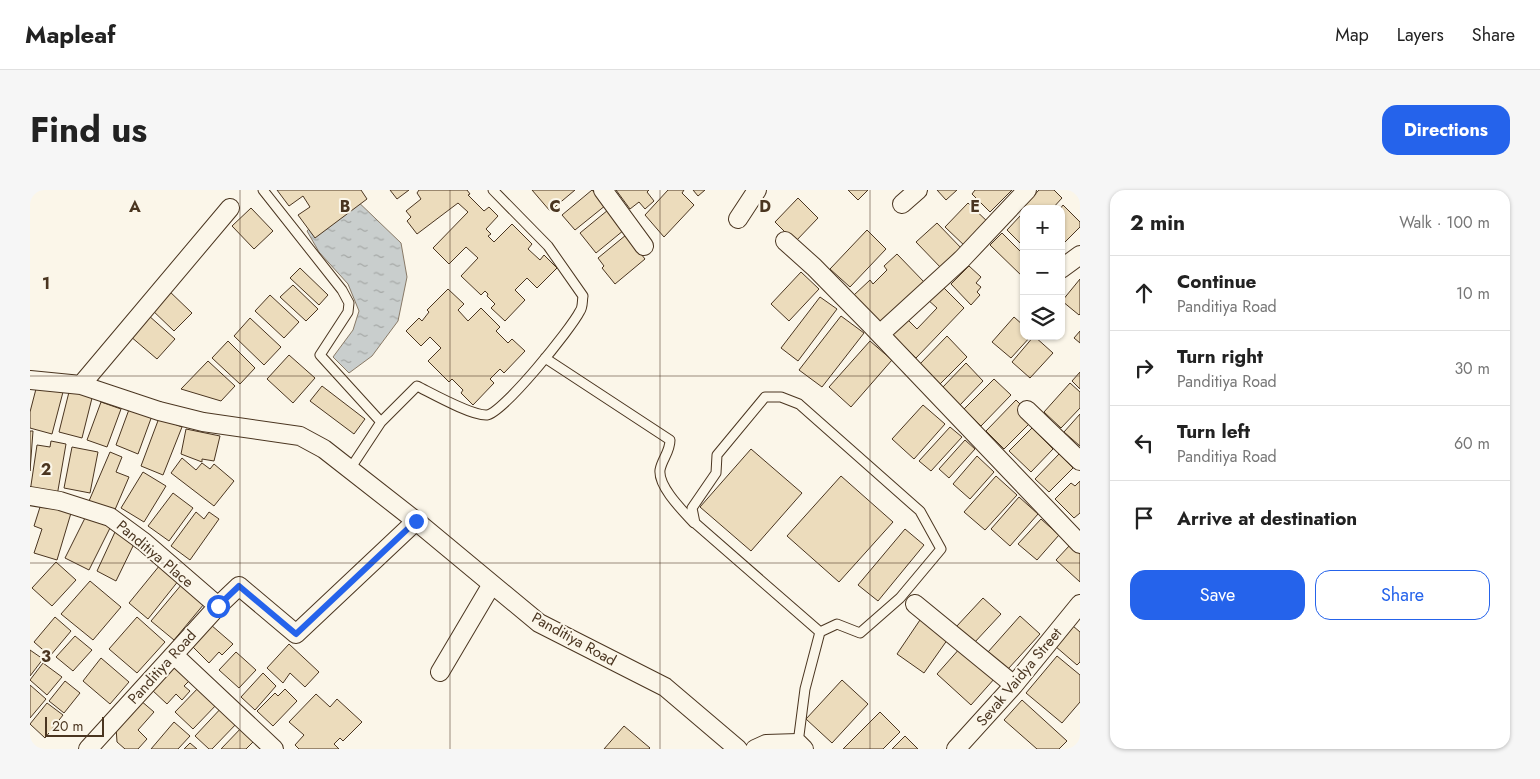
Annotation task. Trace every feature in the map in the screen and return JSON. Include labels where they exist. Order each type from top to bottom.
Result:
[{"type":"street","points":[[603,190],[644,246]]},
{"type":"street","points":[[738,220],[757,190]]},
{"type":"street","points":[[902,204],[918,190]]},
{"type":"street","points":[[880,334],[962,259],[1027,190]]},
{"type":"street","points":[[81,385],[230,208]]},
{"type":"street","points":[[785,241],[880,334],[1080,544]]},
{"type":"street","points":[[1065,266],[1080,255]]},
{"type":"street","name":"Panditiya Road","points":[[30,380],[81,385],[159,411],[202,422],[300,436],[324,449],[350,469],[539,623],[665,687],[738,749]]},
{"type":"street","points":[[1027,410],[1080,461]]},
{"type":"street","name":"Panditiya Place","points":[[30,496],[60,501],[110,516],[144,542],[218,606]]},
{"type":"street","name":"Panditiya Road","points":[[98,745],[174,655],[218,606],[239,586],[296,634],[416,521]]},
{"type":"street","points":[[440,672],[492,584]]},
{"type":"street","points":[[915,604],[1014,685]]},
{"type":"street","name":"Sevak Vaidya Street","points":[[956,749],[1014,685],[1080,604]]},
{"type":"street","points":[[174,655],[274,749]]},
{"type":"street","points":[[755,749],[766,744],[801,746]]},
{"type":"lane","points":[[263,190],[342,290],[349,303],[348,312],[320,354],[381,422]]},
{"type":"lane","points":[[350,469],[381,422],[417,386],[478,415],[490,414],[508,400],[563,338],[582,309],[583,296],[548,246],[494,190]]},
{"type":"lane","points":[[545,358],[670,440],[670,447],[660,470],[662,480],[674,501],[695,523],[820,632]]},
{"type":"lane","points":[[695,523],[692,508],[716,473],[717,455],[765,397],[781,397],[799,404],[920,511],[941,549],[900,598],[860,633],[838,624],[820,632]]},
{"type":"lane","points":[[801,746],[805,688],[820,632]]},
{"type":"water","points":[[351,195],[401,243],[407,277],[398,321],[372,356],[349,373],[333,357],[353,330],[359,311],[348,284],[319,252],[307,231],[334,202]]},
{"type":"building","points":[[277,190],[361,190],[367,199],[315,238],[298,215],[310,207],[303,196],[289,206]]},
{"type":"building","points":[[390,190],[409,190],[397,199]]},
{"type":"building","points":[[419,190],[467,190],[470,194],[468,195],[484,211],[489,207],[498,216],[486,229],[491,234],[488,236],[494,242],[512,224],[532,244],[528,249],[540,260],[544,255],[557,268],[537,288],[527,278],[515,290],[525,300],[505,321],[491,308],[495,304],[487,296],[488,294],[485,291],[481,295],[461,276],[478,258],[466,247],[449,264],[433,248],[468,212],[458,203],[417,234],[407,221],[411,217],[406,211],[421,199],[417,193]]},
{"type":"building","points":[[532,190],[575,190],[550,211]]},
{"type":"building","points":[[592,190],[606,205],[575,230],[562,215]]},
{"type":"building","points":[[616,190],[649,190],[647,192],[654,201],[645,209],[639,202],[630,209]]},
{"type":"building","points":[[668,190],[684,190],[682,193],[694,205],[664,237],[645,215]]},
{"type":"building","points":[[693,190],[705,190],[698,196]]},
{"type":"building","points":[[848,190],[868,190],[858,200]]},
{"type":"building","points":[[937,190],[957,190],[946,200]]},
{"type":"building","points":[[975,190],[1012,190],[990,212],[972,194]]},
{"type":"building","points":[[1039,190],[1054,190],[1062,198],[1056,205],[1025,205]]},
{"type":"building","points":[[798,198],[818,218],[795,242],[775,222]]},
{"type":"building","points":[[968,203],[990,224],[967,248],[945,227]]},
{"type":"building","points":[[1065,207],[1080,222],[1080,227],[1065,242]]},
{"type":"building","points":[[251,208],[273,231],[254,249],[232,226]]},
{"type":"building","points":[[608,210],[624,230],[596,253],[580,233]]},
{"type":"building","points":[[1020,216],[1020,243],[1007,230]]},
{"type":"building","points":[[937,223],[963,250],[943,270],[916,242]]},
{"type":"building","points":[[867,230],[886,249],[850,287],[830,269]]},
{"type":"building","points":[[1002,233],[1020,251],[1020,274],[990,245]]},
{"type":"building","points":[[626,235],[645,259],[615,284],[602,268],[604,266],[598,258]]},
{"type":"building","points":[[897,254],[925,283],[882,324],[854,295],[870,280],[873,284],[887,270],[884,266]]},
{"type":"building","points":[[969,266],[981,277],[976,283],[981,287],[977,292],[980,295],[971,305],[951,284]]},
{"type":"building","points":[[300,268],[328,295],[319,305],[290,278]]},
{"type":"building","points":[[801,272],[819,289],[789,321],[771,304]]},
{"type":"building","points":[[1080,279],[1079,315],[1065,303],[1065,297]]},
{"type":"building","points":[[293,285],[318,309],[306,321],[280,297]]},
{"type":"building","points":[[941,285],[964,308],[916,358],[893,335],[908,320],[917,329],[937,308],[927,299]]},
{"type":"building","points":[[167,289],[192,313],[174,331],[149,307]]},
{"type":"building","points":[[448,289],[464,304],[458,310],[468,321],[481,308],[500,327],[496,331],[508,343],[512,339],[525,351],[504,373],[500,369],[490,379],[494,383],[473,405],[461,393],[463,390],[452,379],[449,382],[428,361],[441,348],[430,337],[421,346],[406,331],[419,318],[422,321],[429,312],[427,310]]},
{"type":"building","points":[[270,295],[299,322],[284,338],[255,311]]},
{"type":"building","points":[[820,297],[837,309],[798,361],[781,348]]},
{"type":"building","points":[[148,315],[175,339],[157,359],[130,336]]},
{"type":"building","points":[[841,316],[864,333],[822,387],[799,370]]},
{"type":"building","points":[[1014,317],[1020,322],[1020,340],[1027,340],[1011,358],[992,342]]},
{"type":"building","points":[[250,318],[281,347],[264,365],[234,336]]},
{"type":"building","points":[[1080,331],[1080,343],[1074,338]]},
{"type":"building","points":[[947,336],[967,357],[939,385],[919,365]]},
{"type":"building","points":[[1031,340],[1038,340],[1053,353],[1030,378],[1012,362]]},
{"type":"building","points":[[228,341],[255,368],[240,384],[212,358]]},
{"type":"building","points":[[870,341],[892,360],[851,407],[829,387]]},
{"type":"building","points":[[289,355],[315,378],[293,403],[267,379]]},
{"type":"building","points":[[208,361],[235,386],[221,401],[181,389]]},
{"type":"building","points":[[966,363],[983,381],[960,405],[942,388]]},
{"type":"building","points":[[1080,372],[1080,389],[1072,381]]},
{"type":"building","points":[[994,379],[1011,395],[981,426],[964,409]]},
{"type":"building","points":[[1070,383],[1080,392],[1080,408],[1061,428],[1044,412]]},
{"type":"building","points":[[37,385],[63,392],[52,434],[30,428],[30,412]]},
{"type":"building","points":[[322,386],[365,419],[354,434],[310,401]]},
{"type":"building","points":[[70,388],[93,394],[82,438],[59,432]]},
{"type":"building","points":[[1016,400],[1026,410],[1021,416],[1029,424],[1004,449],[986,431]]},
{"type":"building","points":[[101,402],[121,409],[107,447],[87,440]]},
{"type":"building","points":[[131,404],[153,413],[138,454],[116,445]]},
{"type":"building","points":[[923,405],[945,424],[914,459],[892,439]]},
{"type":"building","points":[[1080,414],[1080,446],[1064,432]]},
{"type":"building","points":[[159,418],[182,427],[163,475],[141,466]]},
{"type":"building","points":[[950,427],[962,437],[931,471],[919,461]]},
{"type":"building","points":[[1032,428],[1053,449],[1031,472],[1009,451]]},
{"type":"building","points":[[186,429],[220,436],[214,461],[202,459],[202,462],[181,454]]},
{"type":"building","points":[[30,431],[33,431],[30,471]]},
{"type":"building","points":[[965,440],[975,449],[949,478],[939,469]]},
{"type":"building","points":[[51,441],[66,444],[57,496],[30,492],[37,445],[50,447]]},
{"type":"building","points":[[72,447],[98,452],[90,493],[64,488]]},
{"type":"building","points":[[751,449],[802,493],[751,551],[700,507]]},
{"type":"building","points":[[110,452],[122,457],[116,472],[129,477],[114,512],[89,501]]},
{"type":"building","points":[[1059,454],[1073,468],[1049,492],[1035,479]]},
{"type":"building","points":[[977,456],[994,472],[970,499],[953,484]]},
{"type":"building","points":[[182,458],[196,470],[202,463],[210,469],[214,464],[234,481],[214,506],[171,473]]},
{"type":"building","points":[[143,472],[166,486],[144,522],[121,508]]},
{"type":"building","points":[[841,476],[893,522],[839,582],[787,536]]},
{"type":"building","points":[[996,476],[1017,495],[985,530],[964,512]]},
{"type":"building","points":[[1080,481],[1080,513],[1074,518],[1055,499],[1071,483],[1075,486]]},
{"type":"building","points":[[173,493],[193,508],[169,541],[148,526]]},
{"type":"building","points":[[1019,497],[1038,514],[1010,546],[991,529]]},
{"type":"building","points":[[41,504],[71,513],[57,560],[34,553],[42,529],[34,526]]},
{"type":"building","points":[[196,512],[204,519],[209,512],[219,519],[190,560],[171,546]]},
{"type":"building","points":[[87,514],[111,526],[89,570],[65,558]]},
{"type":"building","points":[[1041,519],[1059,535],[1037,560],[1018,544]]},
{"type":"building","points":[[905,529],[924,545],[878,601],[858,585]]},
{"type":"building","points":[[115,532],[135,542],[116,581],[97,571]]},
{"type":"building","points":[[1070,545],[1080,554],[1080,582],[1056,560]]},
{"type":"building","points":[[56,562],[76,580],[52,606],[32,588]]},
{"type":"building","points":[[160,565],[179,580],[148,619],[129,603]]},
{"type":"building","points":[[90,581],[121,607],[93,640],[61,614]]},
{"type":"building","points":[[182,584],[204,604],[174,640],[151,621]]},
{"type":"building","points":[[983,598],[1001,614],[974,643],[956,627]]},
{"type":"building","points":[[1020,616],[1040,634],[1008,669],[988,652]]},
{"type":"building","points":[[55,617],[71,631],[50,656],[34,642]]},
{"type":"building","points":[[137,617],[165,642],[137,673],[109,649]]},
{"type":"building","points":[[922,617],[950,636],[924,673],[897,654]]},
{"type":"building","points":[[211,625],[233,644],[222,655],[219,652],[209,663],[192,646]]},
{"type":"building","points":[[1073,626],[1080,632],[1080,662],[1077,665],[1055,646]]},
{"type":"building","points":[[75,636],[92,650],[73,671],[56,657]]},
{"type":"building","points":[[289,644],[319,672],[305,687],[290,673],[283,683],[267,668]]},
{"type":"building","points":[[961,647],[995,678],[971,705],[937,674]]},
{"type":"building","points":[[30,650],[43,659],[30,676]]},
{"type":"building","points":[[236,652],[256,670],[239,688],[219,670]]},
{"type":"building","points":[[1057,656],[1080,675],[1080,702],[1062,723],[1026,693]]},
{"type":"building","points":[[101,658],[129,682],[110,704],[83,681]]},
{"type":"building","points":[[43,663],[62,677],[47,695],[30,680]]},
{"type":"building","points":[[178,664],[192,678],[184,686],[190,691],[182,700],[176,694],[167,704],[152,690]]},
{"type":"building","points":[[263,673],[276,686],[255,710],[241,697]]},
{"type":"building","points":[[842,680],[868,704],[832,743],[806,719]]},
{"type":"building","points":[[65,681],[80,693],[64,713],[49,701]]},
{"type":"building","points":[[30,685],[46,699],[30,718]]},
{"type":"building","points":[[201,685],[219,702],[193,729],[175,712]]},
{"type":"building","points":[[285,689],[297,701],[273,726],[257,711],[275,693],[278,696]]},
{"type":"building","points":[[316,694],[330,707],[337,699],[362,722],[343,741],[340,738],[334,744],[339,749],[299,749],[295,745],[304,735],[289,722]]},
{"type":"building","points":[[140,700],[154,712],[138,730],[147,739],[138,749],[125,749],[117,742],[116,727]]},
{"type":"building","points":[[1022,700],[1067,741],[1059,749],[1037,749],[1004,720]]},
{"type":"building","points":[[47,703],[63,715],[45,738],[30,724]]},
{"type":"building","points":[[224,705],[239,721],[212,749],[209,749],[195,736]]},
{"type":"building","points":[[880,712],[900,732],[883,749],[843,749]]},
{"type":"building","points":[[174,722],[190,736],[178,749],[151,749]]},
{"type":"building","points":[[244,725],[257,738],[246,749],[221,749]]},
{"type":"building","points":[[624,726],[650,748],[604,749]]},
{"type":"building","points":[[905,736],[918,749],[892,749]]},
{"type":"building","points":[[190,743],[197,749],[184,749]]},
{"type":"route","points":[[218,606],[239,586],[296,634],[416,521]]}]
